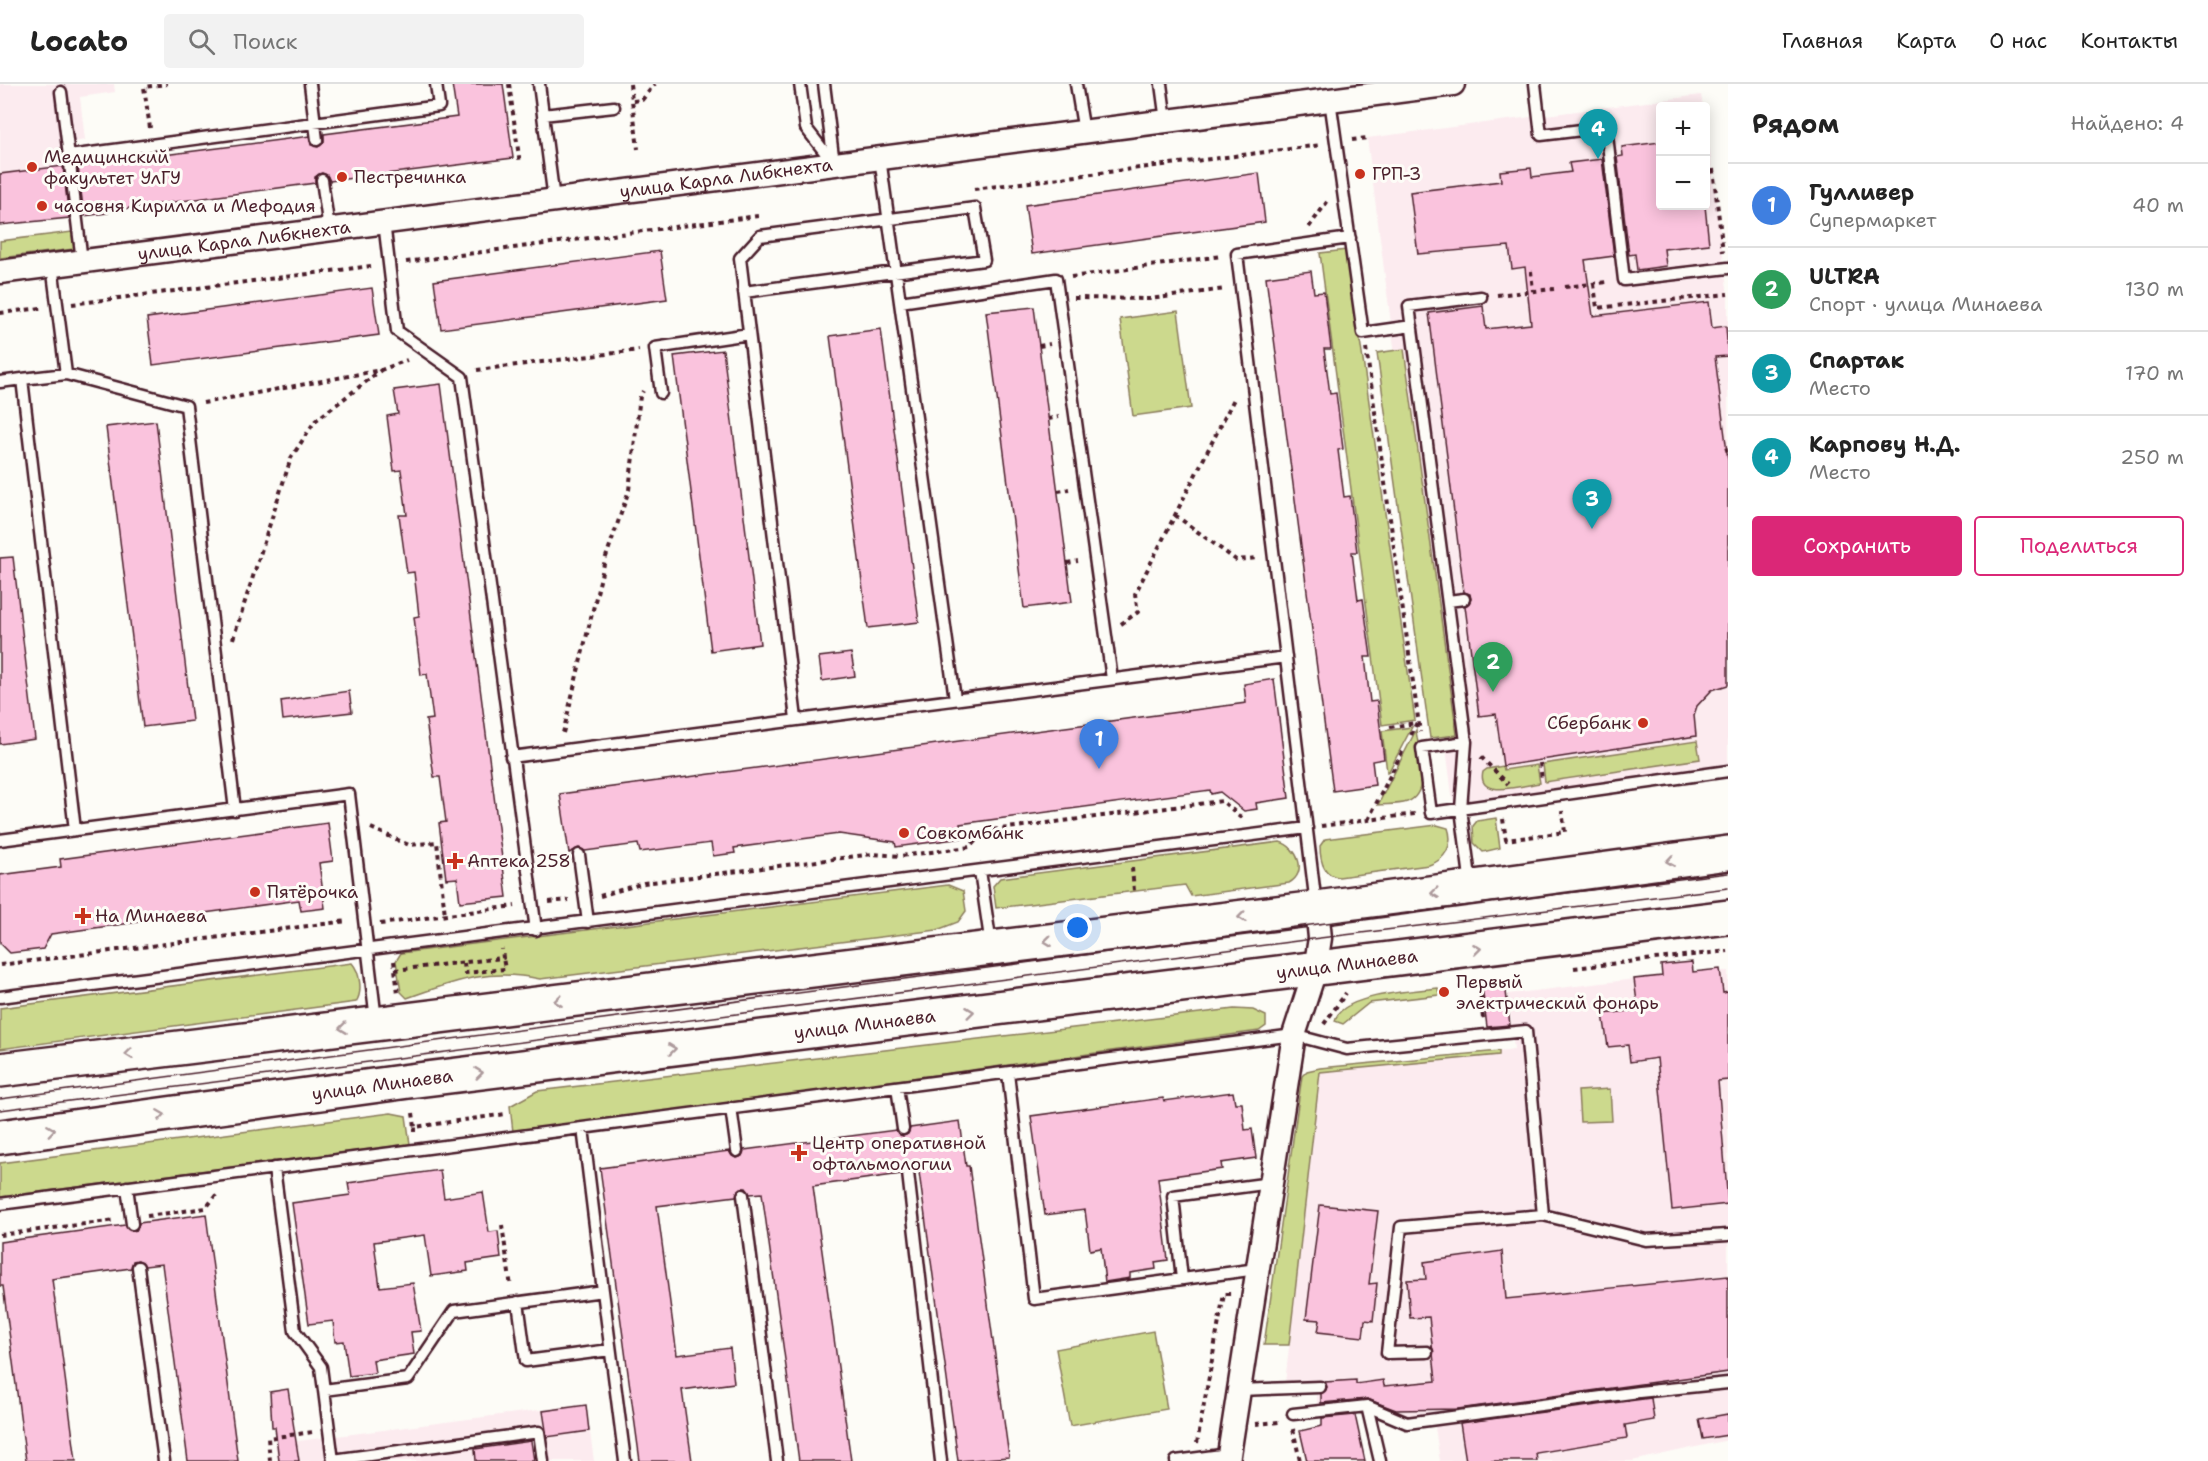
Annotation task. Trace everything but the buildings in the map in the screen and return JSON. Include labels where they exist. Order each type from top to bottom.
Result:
[{"type":"main road","points":[[0,1070],[1317,908],[1728,853]]},
{"type":"main road","name":"улица Минаева","points":[[0,1137],[409,1081],[1728,917]]},
{"type":"street","name":"улица Карла Либкнехта","points":[[0,272],[1453,84]]},
{"type":"street","points":[[1228,1457],[1294,1035],[1315,970],[1320,938],[1317,908]]},
{"type":"lane","points":[[310,84],[317,140]]},
{"type":"lane","points":[[69,156],[439,106],[436,84]]},
{"type":"lane","points":[[539,84],[554,200]]},
{"type":"lane","points":[[800,84],[806,128],[834,164]]},
{"type":"lane","points":[[824,84],[834,164]]},
{"type":"lane","points":[[1076,84],[1084,132]]},
{"type":"lane","points":[[1161,84],[1166,121]]},
{"type":"lane","points":[[1535,84],[1541,135],[1606,127],[1624,280],[1726,268]]},
{"type":"lane","points":[[61,92],[82,261]]},
{"type":"lane","points":[[1330,100],[1364,333],[1412,326]]},
{"type":"lane","points":[[543,116],[614,107]]},
{"type":"lane","points":[[880,158],[955,699]]},
{"type":"lane","points":[[322,180],[329,229]]},
{"type":"lane","points":[[744,292],[984,260],[975,208],[760,236],[740,258],[744,292],[749,334],[796,719]]},
{"type":"lane","points":[[384,222],[397,331],[462,377],[511,757],[536,930]]},
{"type":"lane","points":[[1317,908],[1237,254],[1350,238]]},
{"type":"lane","points":[[52,265],[66,374]]},
{"type":"lane","points":[[900,302],[1056,279],[1112,679]]},
{"type":"lane","points":[[1472,888],[1461,809],[1466,742],[1409,306],[1481,297]]},
{"type":"lane","points":[[661,393],[655,348],[749,334]]},
{"type":"lane","points":[[0,382],[66,374],[186,406],[236,810]]},
{"type":"lane","points":[[22,379],[75,830]]},
{"type":"lane","points":[[1448,601],[1464,599]]},
{"type":"lane","points":[[511,757],[1286,657]]},
{"type":"lane","points":[[1466,742],[1422,748],[1431,813],[1728,771]]},
{"type":"lane","points":[[0,840],[349,794],[377,1023]]},
{"type":"lane","points":[[0,997],[367,949],[536,930],[1307,828]]},
{"type":"lane","points":[[579,855],[588,922]]},
{"type":"lane","points":[[980,871],[991,948]]},
{"type":"lane","points":[[0,1204],[1294,1035],[1347,1048],[1527,1032],[1543,1215]]},
{"type":"lane","points":[[1008,1073],[1034,1299],[1257,1269]]},
{"type":"lane","points":[[897,1087],[903,1129]]},
{"type":"lane","points":[[731,1108],[737,1150]]},
{"type":"lane","points":[[583,1128],[625,1461]]},
{"type":"lane","points":[[274,1168],[295,1331],[321,1367],[333,1460],[539,1432],[543,1461]]},
{"type":"lane","points":[[908,1173],[941,1461]]},
{"type":"lane","points":[[1182,1279],[1173,1196],[1271,1183]]},
{"type":"lane","points":[[127,1187],[132,1224]]},
{"type":"lane","points":[[743,1195],[777,1461]]},
{"type":"lane","points":[[1427,1352],[1387,1353],[1401,1227],[1543,1215],[1646,1240],[1728,1235]]},
{"type":"lane","points":[[138,1268],[164,1461]]},
{"type":"lane","points":[[324,1390],[408,1378],[454,1311],[603,1291]]},
{"type":"lane","points":[[516,1302],[526,1361],[610,1350]]},
{"type":"lane","points":[[1292,1417],[1306,1413],[1367,1406],[1407,1423],[1639,1392],[1728,1383]]},
{"type":"lane","points":[[1239,1390],[1320,1387]]},
{"type":"lane","points":[[1367,1406],[1380,1461]]},
{"type":"lane","points":[[1176,1461],[1228,1457]]},
{"type":"path","points":[[152,145],[144,87],[167,84]]},
{"type":"path","points":[[509,84],[520,164]]},
{"type":"path","points":[[630,84],[638,149]]},
{"type":"path","points":[[633,101],[642,100],[655,84]]},
{"type":"path","points":[[969,189],[1336,142]]},
{"type":"path","points":[[1594,284],[1597,308],[1728,295],[1713,169]]},
{"type":"path","points":[[1295,246],[1342,182]]},
{"type":"path","points":[[0,313],[767,215]]},
{"type":"path","points":[[1056,279],[1237,254]]},
{"type":"path","points":[[1531,271],[1533,291]]},
{"type":"path","points":[[1565,287],[1624,280]]},
{"type":"path","points":[[1059,298],[1150,299],[1241,287]]},
{"type":"path","points":[[1481,297],[1554,289]]},
{"type":"path","points":[[1364,333],[1422,748]]},
{"type":"path","points":[[455,372],[655,348]]},
{"type":"path","points":[[186,406],[381,370],[427,352]]},
{"type":"path","points":[[1106,636],[1138,612],[1135,594],[1251,367]]},
{"type":"path","points":[[220,684],[291,458],[315,421],[381,370]]},
{"type":"path","points":[[558,751],[605,560],[629,490],[640,396],[658,371]]},
{"type":"path","points":[[1175,515],[1236,560],[1274,556]]},
{"type":"path","points":[[1390,727],[1417,721]]},
{"type":"path","points":[[1368,820],[1417,721]]},
{"type":"path","points":[[1466,742],[1514,789]]},
{"type":"path","points":[[1540,763],[1543,785]]},
{"type":"path","points":[[1501,803],[1506,840],[1531,837],[1565,832],[1559,795]]},
{"type":"path","points":[[0,964],[609,895],[644,883],[873,854],[901,856],[970,847],[984,831],[1222,801],[1242,818],[1252,816]]},
{"type":"path","points":[[1307,828],[1431,813]]},
{"type":"path","points":[[352,819],[409,845],[437,842],[445,915]]},
{"type":"path","points":[[1131,851],[1134,891]]},
{"type":"path","points":[[464,963],[465,973],[505,969],[500,933]]},
{"type":"path","points":[[392,946],[398,997]]},
{"type":"path","points":[[395,970],[503,958]]},
{"type":"path","points":[[1479,978],[1485,1035]]},
{"type":"path","points":[[413,1113],[415,1127]]},
{"type":"path","points":[[502,1225],[516,1302]]},
{"type":"path","points":[[1195,1458],[1224,1294],[1236,1293]]},
{"type":"path","points":[[1233,1426],[1292,1417],[1300,1419],[1306,1413]]},
{"type":"path","points":[[1292,1417],[1300,1461]]},
{"type":"path","points":[[270,1461],[268,1438],[329,1430]]},
{"type":"shaded area","name":"Медицинский факультет УлГУ","points":[[0,84],[114,84],[115,92],[80,97],[85,140],[61,144],[71,218],[0,225]]},
{"type":"shaded area","points":[[1701,95],[1702,102],[1656,102],[1656,210],[1710,210],[1710,152],[1728,296],[1728,771],[1454,810],[1367,138]]},
{"type":"shaded area","points":[[1692,962],[1693,972],[1728,971],[1728,1440],[1632,1461],[1440,1461],[1433,1414],[1406,1417],[1368,1403],[1317,1405],[1317,1382],[1285,1383],[1320,1072],[1499,1054],[1499,1051],[1514,1049],[1508,994],[1661,976],[1661,965]]},
{"type":"shaded area","points":[[586,1404],[594,1461],[277,1461],[275,1444]]},
{"type":"green space","points":[[72,232],[74,249],[0,258],[0,241]]},
{"type":"green space","points":[[1347,250],[1415,720],[1382,725],[1320,253]]},
{"type":"green space","points":[[1178,311],[1191,408],[1133,416],[1120,319]]},
{"type":"green space","points":[[1404,349],[1457,735],[1430,738],[1377,353]]},
{"type":"green space","points":[[1412,727],[1389,771],[1387,772],[1382,731]]},
{"type":"green space","points":[[1416,730],[1422,770],[1419,790],[1415,797],[1407,802],[1378,805]]},
{"type":"green space","points":[[1697,741],[1700,759],[1545,782],[1543,764]]},
{"type":"green space","points":[[1537,765],[1540,783],[1503,789],[1487,786],[1483,781],[1483,772],[1487,769],[1503,766],[1504,770]]},
{"type":"green space","points":[[1496,818],[1500,848],[1483,852],[1474,843],[1473,826],[1477,821]]},
{"type":"green space","points":[[1437,825],[1448,828],[1449,846],[1440,860],[1429,865],[1339,877],[1329,874],[1322,861],[1320,846],[1325,839]]},
{"type":"green space","points":[[1280,842],[1292,849],[1298,861],[1298,873],[1289,883],[1191,896],[1185,885],[996,908],[993,886],[1000,878]]},
{"type":"green space","points":[[948,885],[963,891],[966,911],[958,922],[937,930],[540,979],[504,975],[472,978],[407,998],[401,992],[396,961],[401,953]]},
{"type":"green space","points":[[352,963],[360,982],[356,1002],[0,1049],[0,1008]]},
{"type":"green space","points":[[1438,988],[1439,995],[1369,1003],[1343,1024],[1335,1021],[1340,1012],[1364,999]]},
{"type":"green space","points":[[1234,1009],[1253,1010],[1266,1016],[1266,1026],[1259,1031],[513,1132],[510,1106],[537,1091]]},
{"type":"green space","points":[[1499,1051],[1499,1055],[1320,1072],[1289,1345],[1264,1345],[1302,1076],[1307,1071],[1320,1068]]},
{"type":"green space","points":[[1610,1089],[1612,1121],[1580,1122],[1578,1091]]},
{"type":"green space","points":[[391,1113],[406,1116],[410,1144],[0,1197],[0,1163]]},
{"type":"green space","points":[[1153,1331],[1167,1409],[1070,1426],[1056,1349]]},
{"type":"tram line","points":[[0,1099],[1318,924],[1728,873]]},
{"type":"tram line","points":[[0,1110],[1320,938],[1728,888]]},
{"type":"place","name":"Карпову Н.Д.","points":[[1598,159]]},
{"type":"place","name":"Медицинский факультет УлГУ","points":[[32,167]]},
{"type":"place","name":"ГРП-3","points":[[1360,174]]},
{"type":"place","name":"Пестречинка","points":[[342,177]]},
{"type":"place","name":"часовня Кирилла и Мефодия","points":[[42,206]]},
{"type":"place","name":"Спартак","points":[[1592,529]]},
{"type":"place","name":"ULTRA","points":[[1493,692]]},
{"type":"place","name":"Сбербанк","points":[[1643,723]]},
{"type":"place","name":"Гулливер","points":[[1099,769]]},
{"type":"place","name":"Совкомбанк","points":[[904,833]]},
{"type":"place","name":"Аптека 258","points":[[455,861]]},
{"type":"place","name":"Пятёрочка","points":[[255,892]]},
{"type":"place","name":"На Минаева","points":[[83,916]]},
{"type":"place","name":"Первый электрический фонарь","points":[[1444,992]]},
{"type":"place","name":"Центр оперативной офтальмологии","points":[[799,1153]]}]
